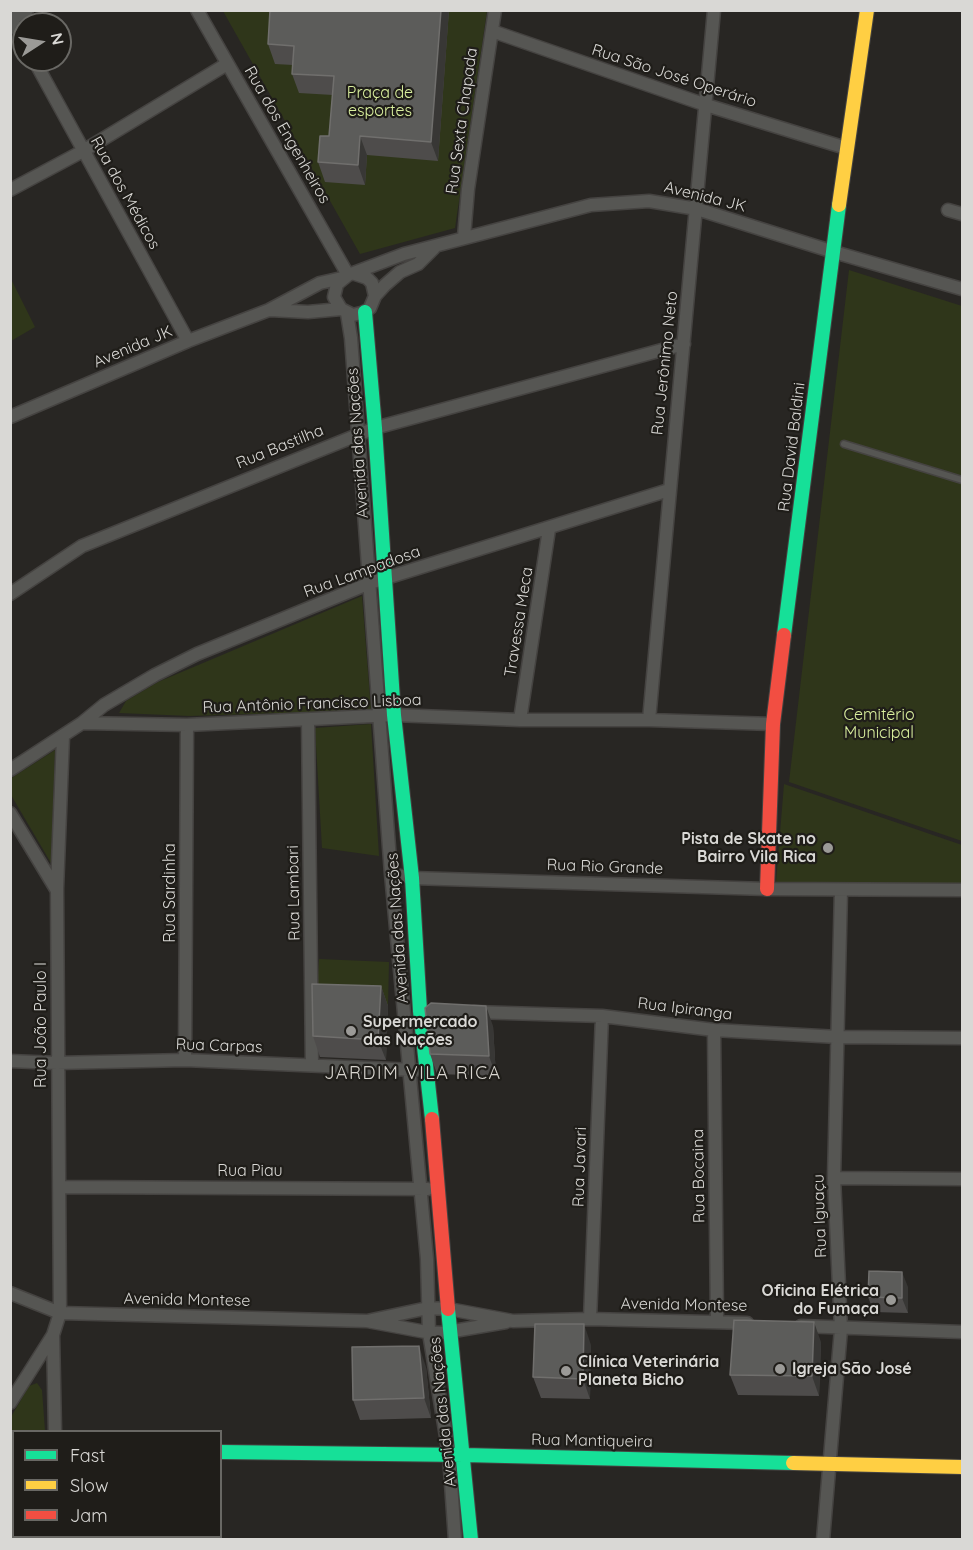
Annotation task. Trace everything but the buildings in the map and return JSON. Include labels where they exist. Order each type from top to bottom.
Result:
[{"type":"street","points":[[11,19],[27,10]]},
{"type":"street","name":"Rua dos Engenheiros","points":[[197,10],[348,276]]},
{"type":"street","name":"Rua Sexta Chapada","points":[[464,237],[468,189],[495,10]]},
{"type":"street","name":"Rua Jerônimo Neto","points":[[649,720],[714,10]]},
{"type":"street","name":"Rua David Baldini","points":[[766,889],[773,724],[846,148],[867,10]]},
{"type":"street","name":"Rua São José Operário","points":[[492,31],[706,105],[846,148]]},
{"type":"street","points":[[10,190],[83,151],[227,64]]},
{"type":"street","name":"Rua dos Médicos","points":[[40,72],[188,341]]},
{"type":"street","name":"Avenida JK","points":[[10,417],[188,341],[269,310],[311,287],[348,276],[404,254],[591,205],[649,201],[697,209],[963,289]]},
{"type":"street","points":[[948,210],[963,214]]},
{"type":"street","name":"Avenida JK","points":[[375,296],[400,272],[418,264],[436,247]]},
{"type":"street","points":[[348,276],[367,278],[372,283],[375,296],[373,302],[359,314],[344,311],[336,303],[335,290],[348,276]]},
{"type":"street","name":"Avenida JK","points":[[269,310],[344,311]]},
{"type":"street","name":"Avenida das Nações","points":[[344,311],[351,338],[370,583],[411,878],[426,1011],[426,1071],[471,1539]]},
{"type":"street","name":"Avenida das Nações","points":[[364,312],[375,428],[384,579],[391,874],[422,1189],[429,1333],[449,1455],[455,1539]]},
{"type":"street","name":"Rua Bastilha","points":[[10,594],[82,546],[358,434],[684,344]]},
{"type":"street","name":"Rua Lampadosa","points":[[82,723],[104,705],[187,659],[370,583],[669,490]]},
{"type":"street","name":"Travessa Meca","points":[[520,720],[549,529]]},
{"type":"street","name":"Rua Antônio Francisco Lisboa","points":[[82,723],[188,725],[387,715],[520,720],[649,720],[773,724]]},
{"type":"street","name":"Rua Lambari","points":[[308,720],[312,1065]]},
{"type":"street","points":[[10,770],[82,723]]},
{"type":"street","name":"Rua Sardinha","points":[[185,1060],[188,725]]},
{"type":"street","name":"Rua João Paulo I","points":[[53,1335],[60,1313],[57,889],[63,736]]},
{"type":"street","points":[[10,813],[57,889]]},
{"type":"street","name":"Rua Rio Grande","points":[[391,874],[411,878],[766,889],[963,890]]},
{"type":"street","name":"Rua Iguaçu","points":[[823,1539],[841,1329],[834,1178],[841,890]]},
{"type":"street","points":[[404,1010],[426,1011]]},
{"type":"street","name":"Rua Ipiranga","points":[[456,1012],[602,1016],[714,1030],[838,1037],[963,1038]]},
{"type":"street","name":"Rua Javari","points":[[590,1319],[602,1016]]},
{"type":"street","name":"Rua Bocaina","points":[[714,1030],[717,1321]]},
{"type":"street","name":"Rua Carpas","points":[[10,1060],[57,1062],[185,1060],[426,1071]]},
{"type":"street","points":[[834,1178],[963,1179]]},
{"type":"street","name":"Rua Piau","points":[[60,1186],[439,1190]]},
{"type":"street","name":"Avenida Montese","points":[[10,1293],[60,1313],[367,1321],[429,1333],[451,1333],[513,1321],[590,1319],[762,1323]]},
{"type":"street","name":"Avenida Montese","points":[[367,1321],[428,1308],[513,1321]]},
{"type":"street","points":[[785,1325],[963,1332]]},
{"type":"street","points":[[10,1403],[53,1335]]},
{"type":"street","points":[[53,1335],[54,1430]]},
{"type":"street","name":"Rua Mantiqueira","points":[[222,1452],[464,1455],[963,1467]]},
{"type":"lane","points":[[844,444],[963,480]]},
{"type":"green space","name":"Praça de esportes","points":[[223,11],[487,11],[455,228],[360,254]]},
{"type":"green space","name":"Cemitério Municipal","points":[[849,270],[962,306],[962,841],[789,782]]},
{"type":"green space","points":[[11,279],[35,327],[10,341]]},
{"type":"green space","points":[[362,596],[371,710],[190,716],[119,713],[126,701],[158,682]]},
{"type":"green space","points":[[371,724],[379,856],[322,848],[315,728]]},
{"type":"green space","points":[[55,750],[51,863],[11,795],[10,779]]},
{"type":"green space","points":[[784,784],[962,845],[962,887],[776,882]]},
{"type":"green space","points":[[319,959],[389,962],[388,1006],[316,1004]]},
{"type":"green space","points":[[37,1383],[42,1390],[45,1430],[12,1430],[12,1538],[47,1539],[11,1539],[11,1417],[29,1386]]},
{"type":"traffic: fast","points":[[784,635],[839,205]]},
{"type":"traffic: fast","points":[[365,312],[394,715],[412,878],[420,1011],[432,1119]]},
{"type":"traffic: fast","points":[[448,1309],[471,1540]]},
{"type":"traffic: fast","points":[[222,1452],[793,1463]]},
{"type":"traffic: slow","points":[[839,205],[867,10]]},
{"type":"traffic: slow","points":[[793,1463],[962,1467]]},
{"type":"traffic: jam","points":[[767,889],[773,724],[784,635]]},
{"type":"traffic: jam","points":[[432,1119],[448,1309]]},
{"type":"place","name":"Pista de Skate no Bairro Vila Rica","points":[[828,848]]},
{"type":"place","name":"Supermercado das Nações","points":[[351,1031]]},
{"type":"place","name":"Oficina Elétrica do Fumaça","points":[[891,1300]]},
{"type":"place","name":"Igreja São José","points":[[780,1369]]},
{"type":"place","name":"Clínica Veterinária Planeta Bicho","points":[[566,1371]]},
{"type":"district","name":"JARDIM VILA RICA","points":[[413,1074]]}]
